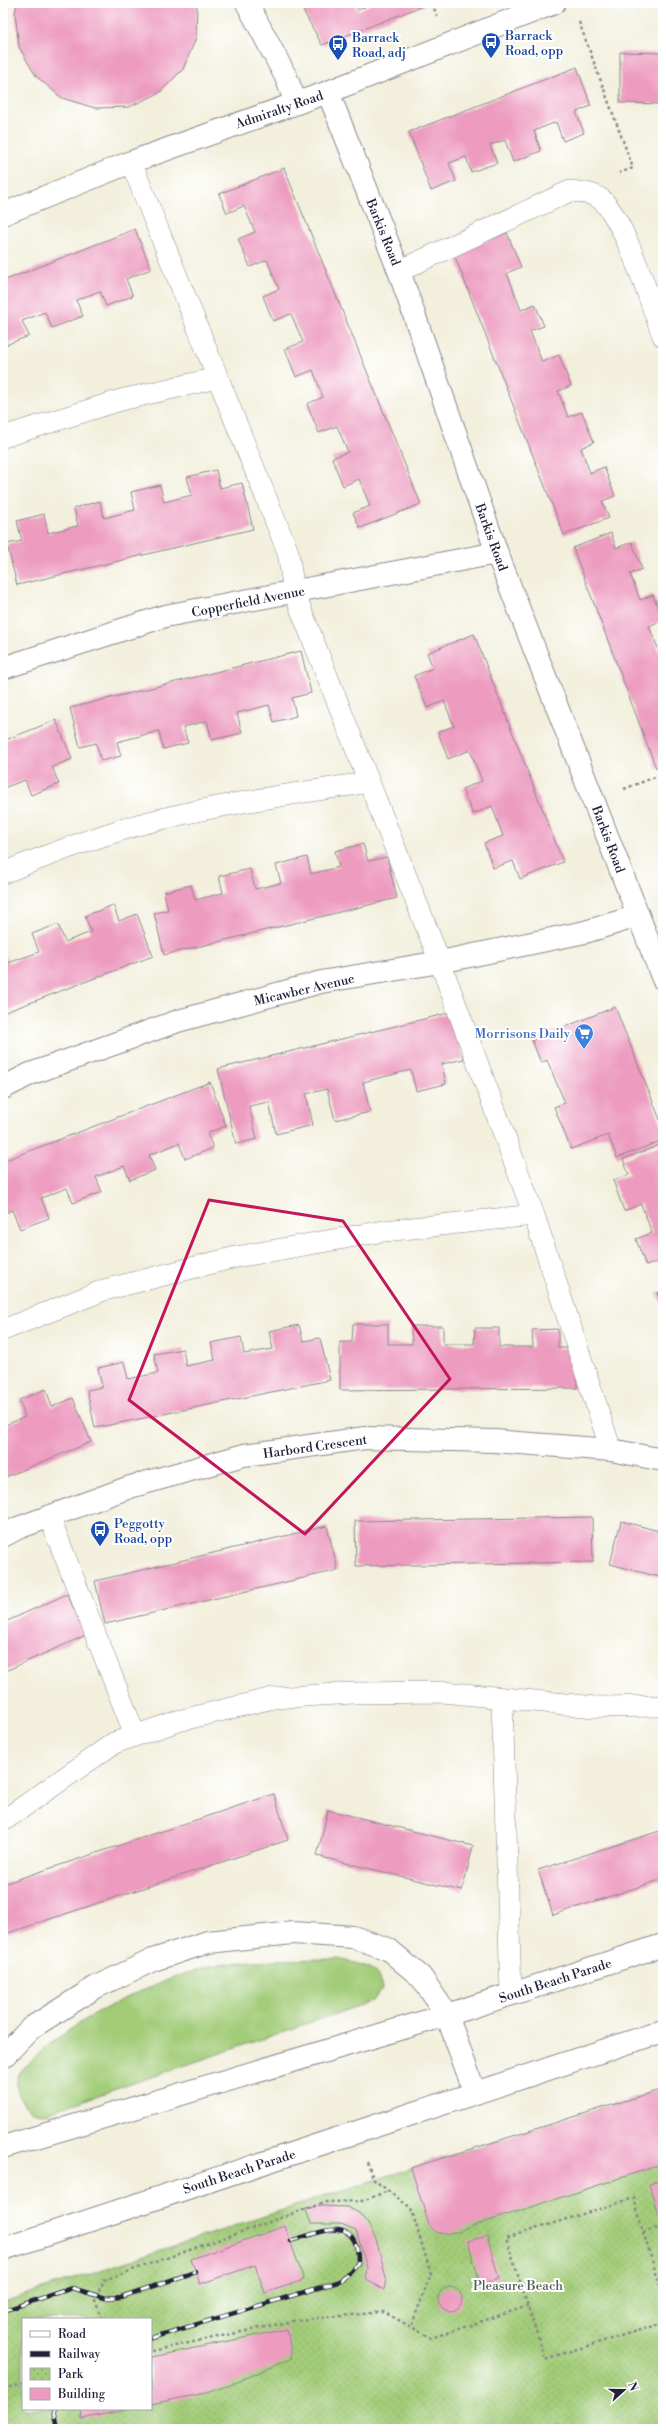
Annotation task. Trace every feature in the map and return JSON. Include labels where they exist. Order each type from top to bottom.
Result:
[{"type":"street","points":[[247,3],[286,76],[296,103]]},
{"type":"street","name":"Admiralty Road","points":[[3,214],[132,162],[328,92],[554,3]]},
{"type":"street","name":"Barkis Road","points":[[328,92],[399,271],[497,553],[663,979]]},
{"type":"street","name":"Copperfield Avenue","points":[[3,668],[166,616],[497,553]]},
{"type":"street","name":"Micawber Avenue","points":[[3,1088],[30,1074],[178,1021],[321,982],[440,962],[585,932],[638,916]]},
{"type":"street","name":"Harbord Crescent","points":[[3,1536],[18,1528],[49,1516],[130,1487],[244,1456],[364,1438],[494,1441],[611,1450],[663,1460]]},
{"type":"street","points":[[3,2057],[31,2028],[96,1987],[153,1960],[208,1942],[293,1933],[353,1937],[388,1949],[422,1977],[447,2015],[475,2093]]},
{"type":"street","name":"South Beach Parade","points":[[3,2147],[447,2015],[663,1945]]},
{"type":"street","name":"South Beach Parade","points":[[3,2249],[663,2031]]},
{"type":"lane","points":[[132,162],[217,378],[288,552],[294,592],[440,962],[534,1216],[611,1450]]},
{"type":"lane","points":[[399,271],[570,191],[586,193],[601,199],[616,217],[663,336]]},
{"type":"lane","points":[[3,437],[121,400],[217,378]]},
{"type":"lane","points":[[3,873],[39,858],[152,821],[232,804],[369,782]]},
{"type":"lane","points":[[3,1330],[104,1290],[236,1257],[384,1231],[534,1216]]},
{"type":"lane","points":[[49,1516],[135,1735]]},
{"type":"lane","points":[[3,1821],[114,1743],[178,1721],[273,1698],[443,1692],[595,1707],[663,1706]]},
{"type":"lane","points":[[502,1698],[511,1994]]},
{"type":"path","points":[[570,191],[633,168],[577,18]]},
{"type":"path","points":[[594,801],[663,774]]},
{"type":"path","points":[[357,2132],[374,2180],[410,2208],[431,2274],[410,2327]]},
{"type":"path","points":[[102,2318],[95,2300],[104,2280],[326,2202],[362,2201],[388,2191]]},
{"type":"path","points":[[663,2295],[634,2198],[506,2238],[545,2359],[663,2323]]},
{"type":"path","points":[[644,2232],[663,2226]]},
{"type":"path","points":[[152,2351],[298,2320],[384,2312],[431,2338],[528,2306]]},
{"type":"path","points":[[3,2389],[22,2383]]},
{"type":"highlighted area","points":[[209,1200],[343,1221],[450,1379],[305,1534],[129,1400]]},
{"type":"green space","points":[[340,1959],[368,1967],[377,1975],[382,1989],[373,2001],[46,2113],[30,2110],[22,2101],[17,2089],[17,2080],[20,2072],[31,2061],[81,2022],[139,1992],[178,1976],[217,1965],[278,1960]]},
{"type":"green space","name":"Pleasure Beach","points":[[663,2089],[663,2429],[3,2429],[3,2302],[411,2168]]},
{"type":"building","points":[[17,3],[197,3],[196,38],[183,69],[159,93],[129,107],[95,108],[62,98],[36,76],[19,47],[15,13]]},
{"type":"building","points":[[299,3],[354,3],[358,10],[374,3],[424,3],[425,5],[322,45]]},
{"type":"building","points":[[620,52],[663,53],[663,104],[620,103]]},
{"type":"building","points":[[577,67],[591,106],[576,112],[584,133],[563,141],[556,122],[534,131],[541,151],[513,162],[505,140],[490,145],[497,163],[471,172],[466,157],[449,163],[456,181],[431,191],[409,132]]},
{"type":"building","points":[[284,168],[421,504],[360,528],[353,513],[370,506],[359,479],[343,486],[332,458],[348,452],[337,426],[319,433],[307,404],[323,397],[313,370],[296,377],[285,349],[303,342],[291,314],[273,321],[263,296],[279,289],[267,260],[250,267],[238,239],[255,232],[244,206],[227,213],[219,194]]},
{"type":"building","points":[[135,229],[151,269],[126,279],[133,296],[106,306],[100,291],[76,300],[83,316],[52,328],[45,312],[22,321],[29,336],[3,346],[3,281]]},
{"type":"building","points":[[507,233],[521,267],[507,273],[521,310],[535,304],[544,326],[530,331],[542,362],[559,355],[571,386],[558,391],[568,417],[582,412],[594,442],[581,448],[590,473],[604,467],[615,496],[602,501],[609,518],[564,535],[454,254]]},
{"type":"building","points":[[216,470],[220,488],[242,483],[253,529],[17,585],[7,544],[22,541],[17,521],[44,514],[48,533],[78,526],[74,508],[100,501],[104,518],[135,510],[131,492],[160,485],[164,502],[192,495],[187,477]]},
{"type":"building","points":[[611,533],[616,548],[632,542],[642,569],[630,574],[640,600],[653,595],[663,620],[649,626],[660,653],[663,652],[663,766],[656,768],[573,548]]},
{"type":"building","points":[[474,634],[563,862],[520,879],[513,861],[493,868],[484,843],[503,836],[492,806],[473,814],[462,789],[482,781],[470,750],[448,759],[438,732],[454,726],[444,701],[427,708],[414,676],[433,668],[427,653]]},
{"type":"building","points":[[301,651],[311,693],[292,698],[296,716],[274,722],[269,705],[237,713],[242,733],[212,740],[207,721],[183,727],[188,743],[163,749],[159,731],[117,742],[121,756],[101,761],[96,743],[80,747],[70,708]]},
{"type":"building","points":[[56,720],[72,759],[52,767],[59,784],[31,795],[25,780],[3,788],[3,741]]},
{"type":"building","points":[[363,844],[368,861],[387,857],[397,898],[164,955],[154,913],[168,910],[164,892],[191,885],[195,900],[223,893],[219,876],[250,869],[255,889],[281,883],[276,865],[307,857],[311,874],[339,867],[335,851]]},
{"type":"building","points":[[113,905],[119,921],[137,914],[153,956],[3,1013],[3,950],[8,963],[39,952],[32,934],[58,924],[65,942],[91,932],[85,916]]},
{"type":"building","points":[[615,1007],[663,1127],[663,1140],[617,1158],[608,1135],[571,1149],[554,1107],[565,1103],[547,1060],[541,1063],[532,1040]]},
{"type":"building","points":[[453,1012],[464,1059],[442,1064],[446,1084],[416,1091],[411,1070],[363,1082],[370,1112],[335,1120],[327,1089],[306,1094],[313,1125],[276,1134],[269,1102],[249,1106],[257,1139],[236,1144],[218,1069]]},
{"type":"building","points":[[210,1082],[226,1126],[207,1133],[213,1148],[185,1159],[179,1143],[149,1155],[155,1170],[130,1180],[124,1166],[96,1177],[102,1192],[73,1203],[67,1188],[41,1198],[49,1218],[20,1229],[12,1210],[3,1214],[3,1161]]},
{"type":"building","points":[[663,1144],[663,1260],[646,1266],[636,1239],[652,1233],[641,1204],[624,1211],[613,1180],[629,1175],[623,1159]]},
{"type":"building","points":[[663,1291],[663,1308],[657,1293]]},
{"type":"building","points":[[353,1324],[388,1324],[388,1344],[412,1344],[411,1326],[443,1326],[443,1344],[474,1344],[475,1328],[499,1328],[499,1347],[533,1347],[532,1330],[558,1329],[558,1348],[576,1348],[577,1388],[340,1390],[340,1342],[352,1342]]},
{"type":"building","points":[[299,1325],[303,1341],[320,1338],[330,1380],[95,1428],[87,1390],[102,1387],[98,1368],[124,1362],[128,1379],[158,1373],[154,1354],[183,1349],[186,1366],[215,1360],[211,1343],[241,1337],[244,1354],[273,1349],[269,1331]]},
{"type":"building","points":[[46,1389],[52,1407],[73,1398],[91,1442],[3,1478],[3,1426],[25,1417],[19,1400]]},
{"type":"building","points":[[592,1517],[593,1562],[356,1566],[355,1521]]},
{"type":"building","points":[[621,1521],[663,1532],[663,1578],[610,1564]]},
{"type":"building","points":[[327,1526],[338,1570],[105,1624],[95,1581]]},
{"type":"building","points":[[67,1594],[86,1635],[3,1672],[3,1623]]},
{"type":"building","points":[[274,1794],[288,1840],[8,1933],[3,1918],[3,1884]]},
{"type":"building","points":[[328,1810],[473,1846],[462,1891],[317,1856]]},
{"type":"building","points":[[663,1830],[663,1879],[553,1915],[538,1870]]},
{"type":"building","points":[[663,2089],[663,2164],[458,2231],[445,2234],[436,2232],[429,2225],[411,2168]]},
{"type":"building","points":[[663,2180],[663,2213],[658,2214],[649,2184]]},
{"type":"building","points":[[323,2206],[347,2207],[359,2213],[368,2224],[376,2239],[386,2278],[384,2290],[365,2279],[367,2268],[356,2230],[341,2224],[311,2224],[305,2208]]},
{"type":"building","points":[[285,2226],[304,2280],[265,2293],[255,2265],[200,2284],[191,2259]]},
{"type":"building","points":[[487,2236],[499,2279],[480,2284],[468,2241]]},
{"type":"building","points":[[450,2287],[455,2288],[461,2294],[461,2304],[455,2310],[450,2311],[445,2310],[439,2304],[438,2299],[439,2294],[445,2288]]},
{"type":"building","points":[[287,2329],[292,2358],[233,2384],[206,2393],[152,2404],[152,2357]]},
{"type":"building","points":[[81,2410],[125,2410],[82,2419]]},
{"type":"building","points":[[560,2423],[562,2429],[542,2429]]},
{"type":"railway","points":[[152,2338],[341,2281],[358,2263],[357,2247],[352,2237],[345,2232],[336,2230],[325,2231],[290,2241]]},
{"type":"railway","points":[[3,2311],[72,2288],[105,2298],[121,2297],[195,2272]]},
{"type":"railway","points":[[54,2410],[58,2429]]},
{"type":"place","name":"Barrack Road, opp","points":[[491,59]]},
{"type":"place","name":"Barrack Road, adj","points":[[338,61]]},
{"type":"place","name":"Morrisons Daily","points":[[584,1050]]},
{"type":"place","name":"Peggotty Road, opp","points":[[100,1547]]}]
